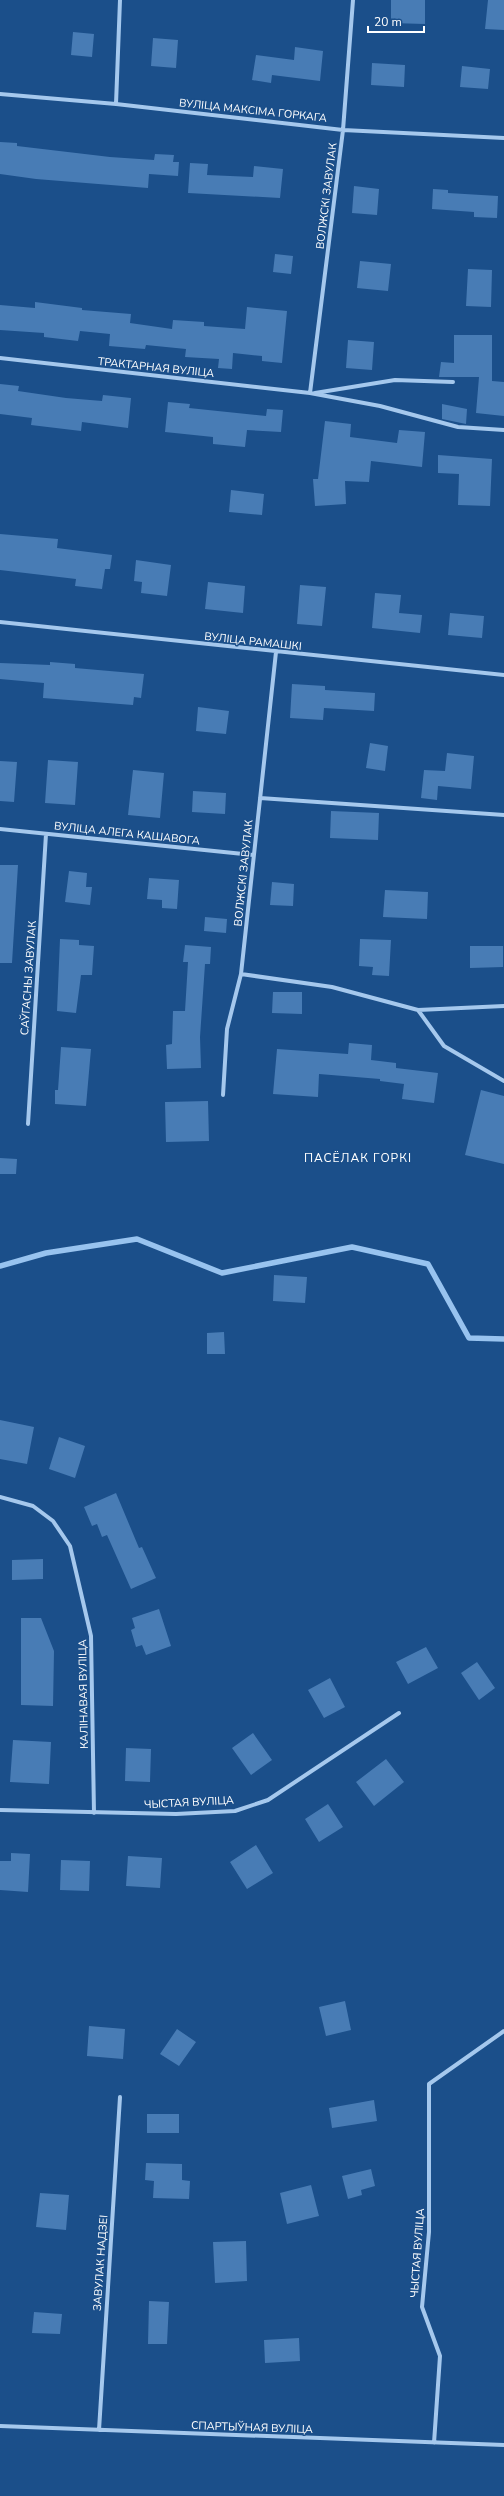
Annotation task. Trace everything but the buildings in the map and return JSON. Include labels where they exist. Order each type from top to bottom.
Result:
[{"type":"street","points":[[116,104],[120,0]]},
{"type":"street","name":"ВОЛЖСКІ ЗАВУЛАК","points":[[310,393],[343,130],[353,0]]},
{"type":"street","name":"ВУЛІЦА МАКСІМА ГОРКАГА","points":[[0,94],[116,104],[343,130],[504,138]]},
{"type":"street","name":"ТРАКТАРНАЯ ВУЛІЦА","points":[[0,358],[310,393],[380,406],[458,427],[504,430]]},
{"type":"street","name":"ТРАКТАРНАЯ ВУЛІЦА","points":[[310,393],[395,380],[453,382]]},
{"type":"street","name":"ВУЛІЦА РАМАШКІ","points":[[0,622],[504,675]]},
{"type":"street","name":"ВОЛЖСКІ ЗАВУЛАК","points":[[223,1095],[227,1029],[241,974],[276,652]]},
{"type":"street","points":[[260,798],[504,815]]},
{"type":"street","name":"ВУЛІЦА АЛЕГА КАШАВОГА","points":[[0,829],[253,855]]},
{"type":"street","name":"САЎГАСНЫ ЗАВУЛАК","points":[[28,1124],[46,834]]},
{"type":"street","points":[[241,974],[332,987],[418,1010],[504,1006]]},
{"type":"street","points":[[418,1010],[444,1046],[504,1081]]},
{"type":"street","name":"КАЛІНАВАЯ ВУЛІЦА","points":[[0,1497],[32,1506],[53,1521],[70,1546],[91,1636],[94,1813]]},
{"type":"street","name":"ЧЫСТАЯ ВУЛІЦА","points":[[0,1810],[176,1814],[235,1811],[268,1800],[399,1713]]},
{"type":"street","name":"ЧЫСТАЯ ВУЛІЦА","points":[[434,2443],[440,2356],[422,2307],[429,2232],[429,2084],[504,2031]]},
{"type":"street","name":"ЗАВУЛАК НАДЗЕІ","points":[[99,2430],[120,2097]]},
{"type":"street","name":"СПАРТЫЎНАЯ ВУЛІЦА","points":[[0,2426],[504,2445]]},
{"type":"waterway","points":[[0,1266],[46,1253],[137,1239],[222,1273],[352,1247],[428,1264],[469,1338],[504,1339]]},
{"type":"district","name":"ПАСЁЛАК ГОРКІ","points":[[358,1158]]}]
